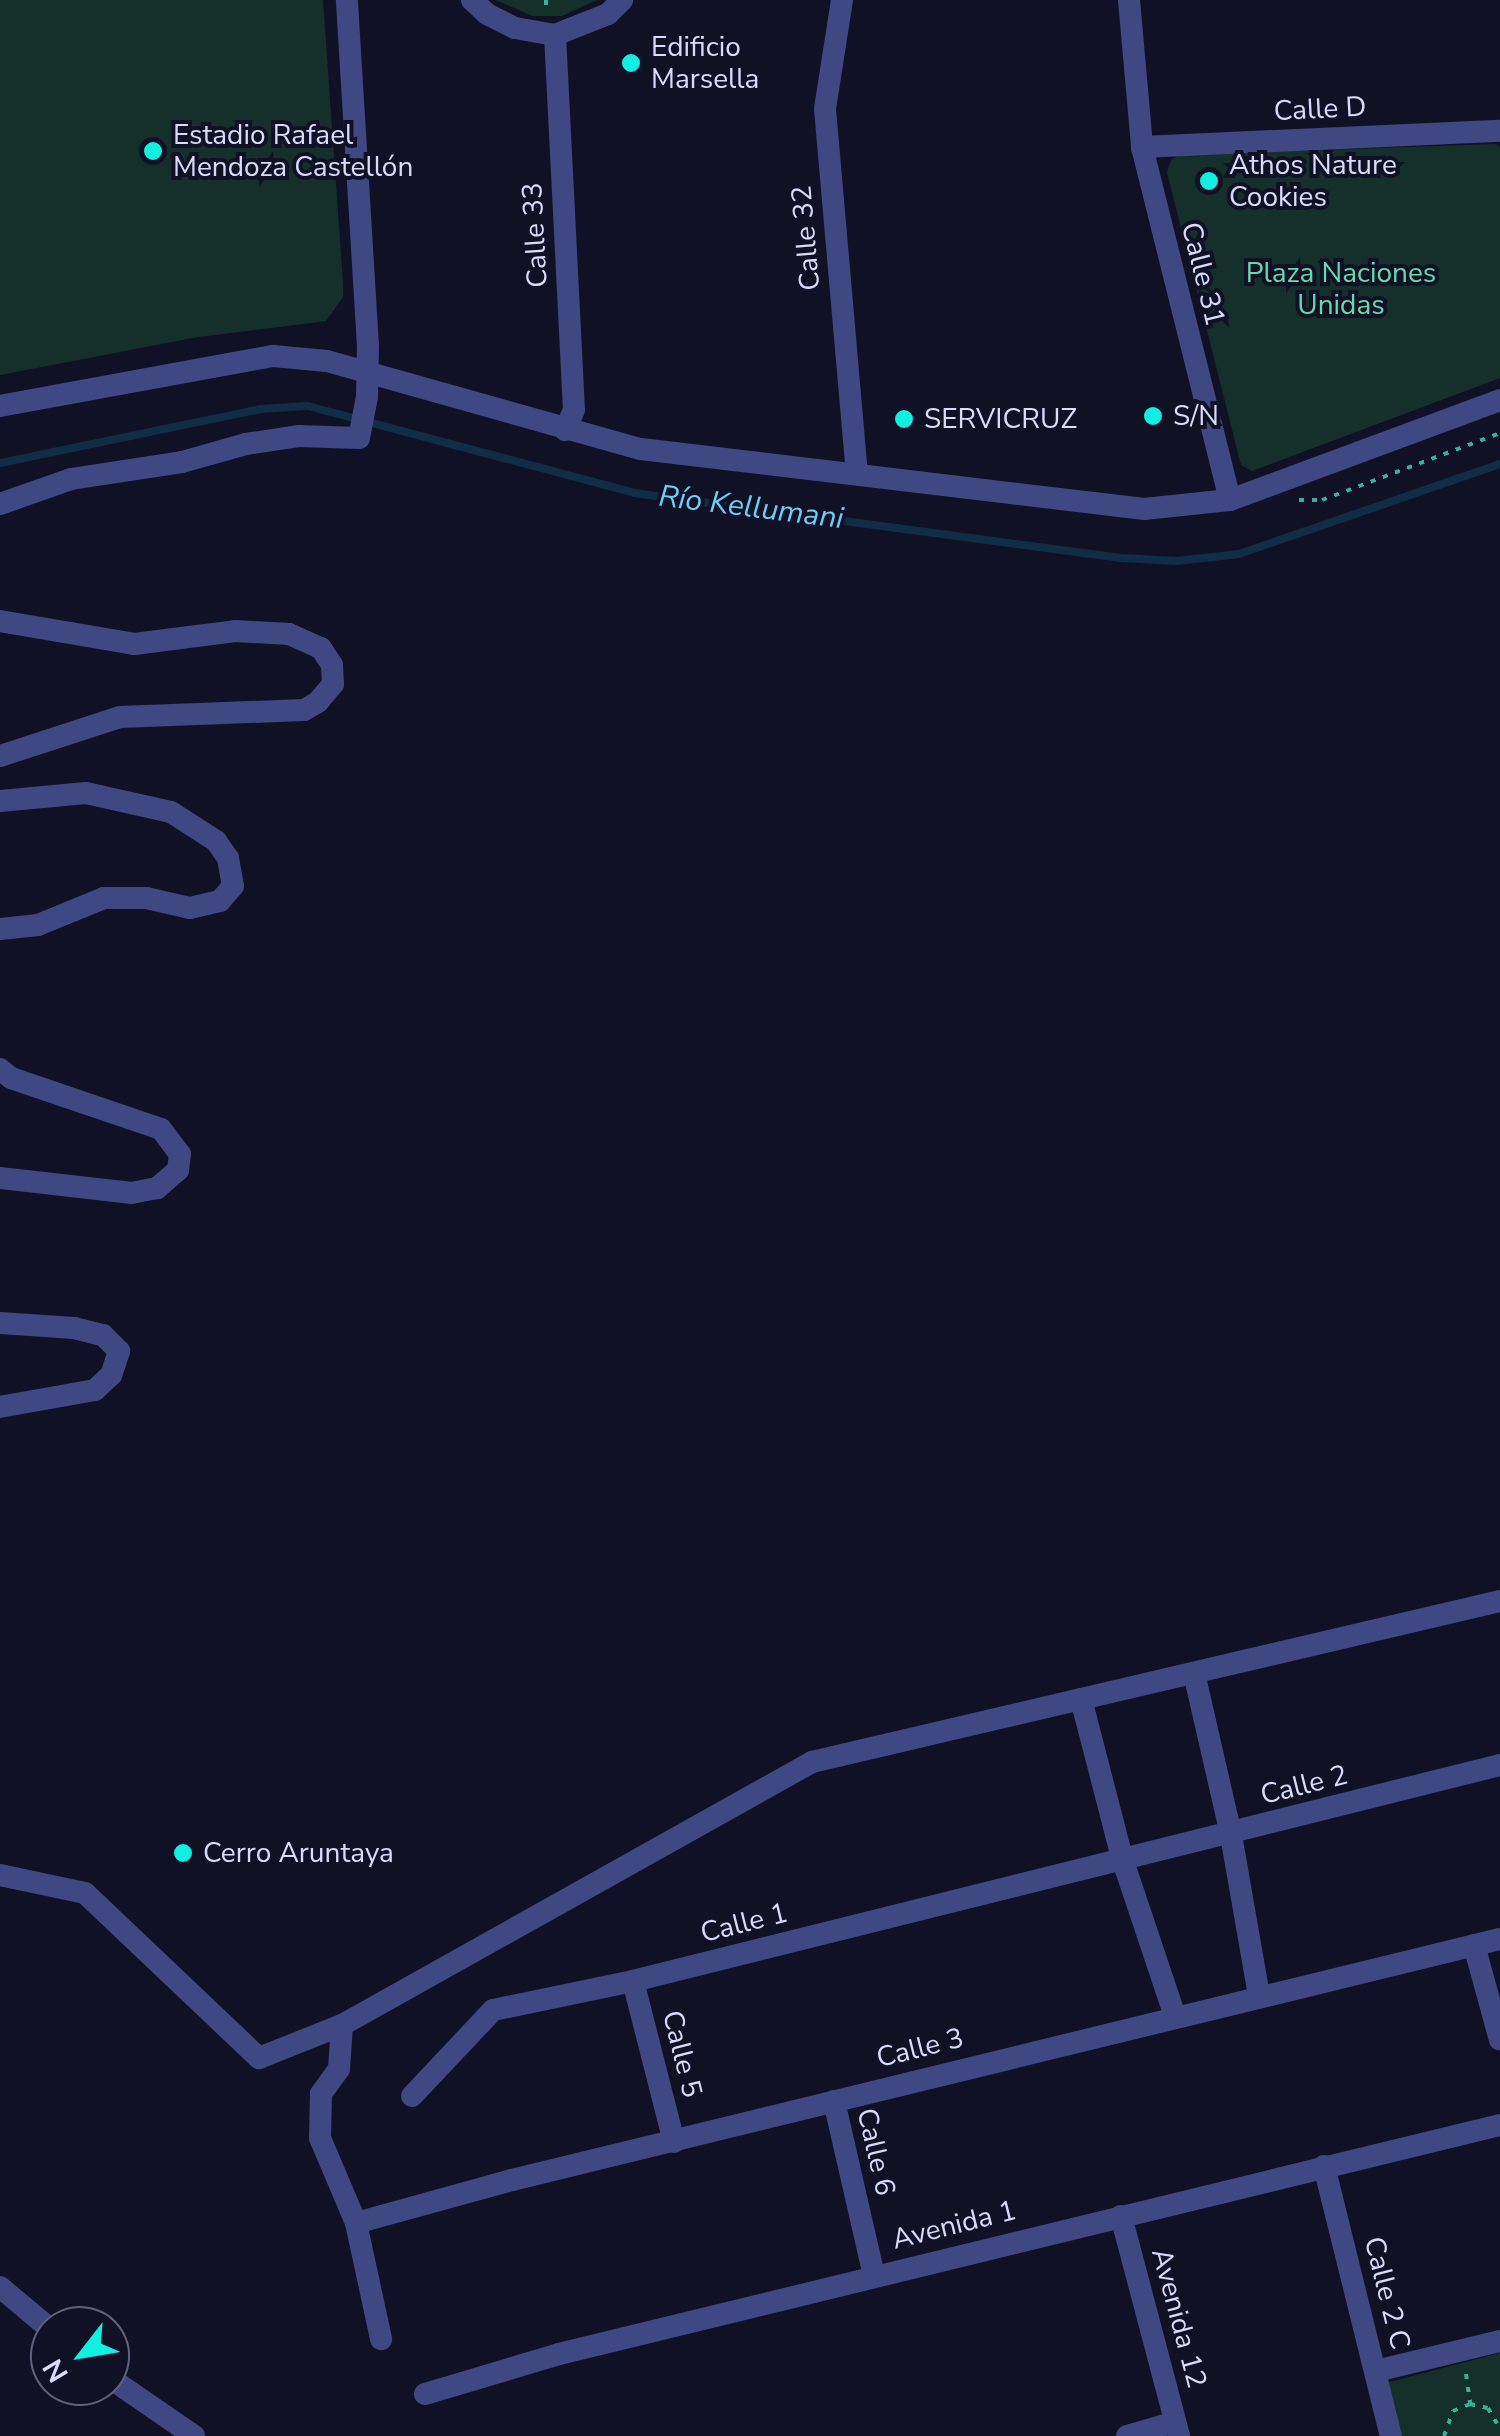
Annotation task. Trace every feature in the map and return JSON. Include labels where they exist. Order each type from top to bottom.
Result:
[{"type":"street","points":[[0,504],[71,479],[182,462],[246,444],[299,436],[359,438],[368,371],[347,0]]},
{"type":"street","points":[[472,0],[487,14],[515,28],[555,35],[608,14],[622,0]]},
{"type":"street","name":"Calle 32","points":[[842,0],[825,109],[857,472]]},
{"type":"street","name":"Calle 31","points":[[1129,0],[1142,147],[1230,500]]},
{"type":"street","name":"Calle 33","points":[[555,35],[574,410],[565,430]]},
{"type":"street","name":"Calle D","points":[[1142,147],[1500,131]]},
{"type":"street","points":[[0,406],[273,356],[327,361],[368,371],[641,449],[1144,509],[1230,500],[1500,400]]},
{"type":"street","points":[[0,621],[134,644],[235,631],[289,634],[321,648],[332,665],[333,684],[318,702],[304,710],[120,717],[0,756]]},
{"type":"street","points":[[0,800],[86,792],[172,812],[216,841],[228,858],[233,886],[220,901],[190,908],[146,898],[104,898],[38,925],[0,928]]},
{"type":"street","points":[[0,1069],[11,1078],[162,1129],[180,1154],[178,1170],[157,1188],[132,1194],[0,1178]]},
{"type":"street","points":[[0,1323],[74,1328],[104,1335],[119,1351],[111,1375],[95,1390],[0,1407]]},
{"type":"street","points":[[0,1875],[85,1892],[260,2058],[342,2025],[812,1762],[1500,1601]]},
{"type":"street","points":[[1194,1673],[1232,1835],[1259,1996]]},
{"type":"street","points":[[1081,1699],[1124,1860],[1174,2016]]},
{"type":"street","name":"Calle 2","points":[[1124,1860],[1500,1766]]},
{"type":"street","name":"Calle 1","points":[[412,2096],[492,2010],[633,1981],[1124,1860]]},
{"type":"street","name":"Calle 3","points":[[356,2223],[1174,2016],[1500,1939]]},
{"type":"street","points":[[1474,1945],[1500,2040]]},
{"type":"street","name":"Calle 5","points":[[633,1981],[674,2142]]},
{"type":"street","points":[[342,2025],[339,2069],[321,2094],[320,2138],[356,2223],[382,2338]]},
{"type":"street","name":"Calle 6","points":[[834,2101],[874,2276]]},
{"type":"street","name":"Avenida 1","points":[[425,2394],[558,2354],[1500,2124]]},
{"type":"street","name":"Calle 2 C","points":[[1324,2166],[1391,2436]]},
{"type":"street","name":"Avenida 12","points":[[1121,2216],[1177,2429]]},
{"type":"street","points":[[0,2287],[30,2312]]},
{"type":"street","points":[[1376,2371],[1500,2341]]},
{"type":"street","points":[[130,2392],[194,2436]]},
{"type":"street","points":[[1128,2436],[1177,2429]]},
{"type":"path","points":[[1464,2362],[1470,2404]]},
{"type":"path","points":[[1444,2436],[1453,2412],[1470,2404],[1488,2408],[1500,2429]]},
{"type":"green space","name":"Estadio Rafael Mendoza Castellón","points":[[0,0],[323,0],[343,283],[343,297],[326,321],[198,337],[0,375]]},
{"type":"green space","points":[[496,0],[597,0],[562,16],[532,16]]},
{"type":"green space","name":"Plaza Naciones Unidas","points":[[1496,144],[1500,147],[1500,378],[1252,471],[1241,465],[1167,172],[1171,160],[1179,155]]},
{"type":"green space","points":[[1500,2353],[1500,2436],[1400,2436],[1386,2383]]},
{"type":"waterway","name":"Río Kellumani","points":[[0,463],[260,409],[308,406],[634,493],[1120,558],[1178,561],[1239,554],[1500,464]]},
{"type":"place","name":"Edificio Marsella","points":[[631,63]]},
{"type":"place","name":"Estadio Rafael Mendoza Castellón","points":[[153,151]]},
{"type":"place","name":"Athos Nature Cookies","points":[[1209,181]]},
{"type":"place","name":"S/N","points":[[1153,416]]},
{"type":"place","name":"SERVICRUZ","points":[[904,419]]},
{"type":"place","name":"Cerro Aruntaya","points":[[183,1853]]}]
